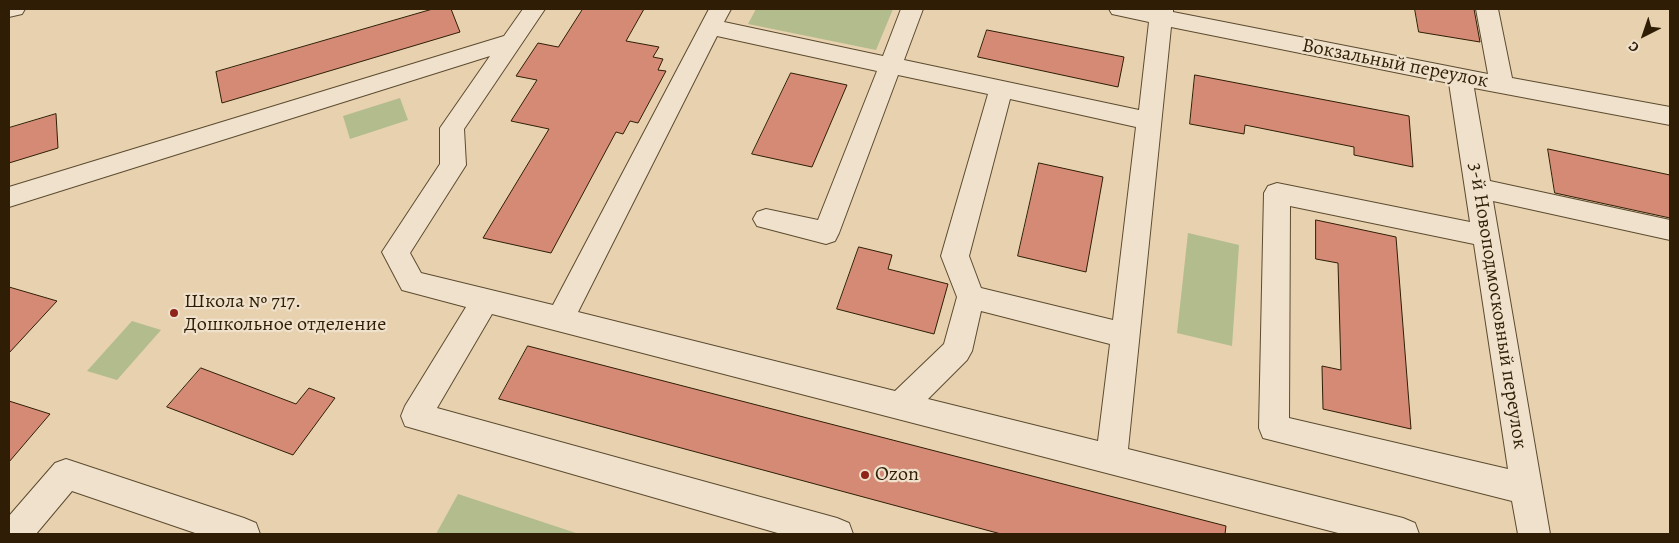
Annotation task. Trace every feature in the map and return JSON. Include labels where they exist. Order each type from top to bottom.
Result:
[{"type":"street","points":[[9,10],[14,9]]},
{"type":"street","points":[[534,9],[452,128],[453,165],[396,252],[412,282],[1403,534]]},
{"type":"street","points":[[766,219],[826,233],[912,9]]},
{"type":"street","name":"Вокзальный переулок","points":[[1120,9],[1161,13],[1460,77],[1670,116]]},
{"type":"street","points":[[1487,9],[1502,85]]},
{"type":"street","points":[[1111,460],[1161,13]]},
{"type":"street","points":[[560,319],[715,18],[890,65],[1149,121]]},
{"type":"street","points":[[9,197],[512,41]]},
{"type":"street","name":"3-й Новоподмосковный переулок","points":[[1460,77],[1534,534]]},
{"type":"street","points":[[900,406],[957,351],[971,297],[955,256],[1001,89]]},
{"type":"street","points":[[1478,188],[1670,230]]},
{"type":"street","points":[[1485,236],[1277,193],[1274,428],[1527,489]]},
{"type":"street","points":[[971,297],[1125,335]]},
{"type":"street","points":[[485,300],[416,416],[837,534]]},
{"type":"street","points":[[15,534],[66,474],[225,532]]},
{"type":"green space","points":[[756,9],[893,9],[876,50],[748,24]]},
{"type":"green space","points":[[400,98],[408,120],[350,139],[343,116]]},
{"type":"green space","points":[[1188,233],[1239,245],[1232,346],[1177,333]]},
{"type":"green space","points":[[132,321],[161,330],[117,380],[87,371]]},
{"type":"green space","points":[[458,494],[579,534],[436,534]]},
{"type":"building","points":[[433,9],[451,9],[460,32],[222,103],[216,72]]},
{"type":"building","points":[[583,9],[644,9],[626,41],[659,47],[653,57],[663,59],[658,70],[666,71],[638,123],[630,121],[623,134],[616,132],[551,253],[483,238],[549,129],[511,121],[537,80],[516,76],[538,43],[558,47]]},
{"type":"building","points":[[1415,9],[1474,9],[1480,42],[1419,32]]},
{"type":"building","points":[[987,30],[1124,57],[1118,87],[978,57]]},
{"type":"building","points":[[791,73],[847,85],[812,167],[752,154]]},
{"type":"building","points":[[1195,75],[1409,116],[1413,167],[1354,155],[1354,147],[1245,125],[1244,134],[1190,124]]},
{"type":"building","points":[[56,114],[58,148],[9,163],[9,128]]},
{"type":"building","points":[[1548,149],[1670,175],[1670,218],[1555,193]]},
{"type":"building","points":[[1039,163],[1103,177],[1086,272],[1018,256]]},
{"type":"building","points":[[1316,220],[1396,237],[1411,429],[1323,409],[1322,366],[1341,370],[1338,263],[1316,259]]},
{"type":"building","points":[[859,247],[892,255],[888,269],[948,284],[934,334],[837,309]]},
{"type":"building","points":[[9,287],[57,301],[9,353]]},
{"type":"building","points":[[528,346],[1226,526],[1225,534],[1001,534],[499,399]]},
{"type":"building","points":[[201,368],[296,404],[309,388],[335,398],[293,455],[167,407]]},
{"type":"building","points":[[9,401],[50,414],[9,462]]},
{"type":"place","name":"Школа № 717. Дошкольное отделение","points":[[174,313]]},
{"type":"place","name":"Ozon","points":[[865,475]]}]
